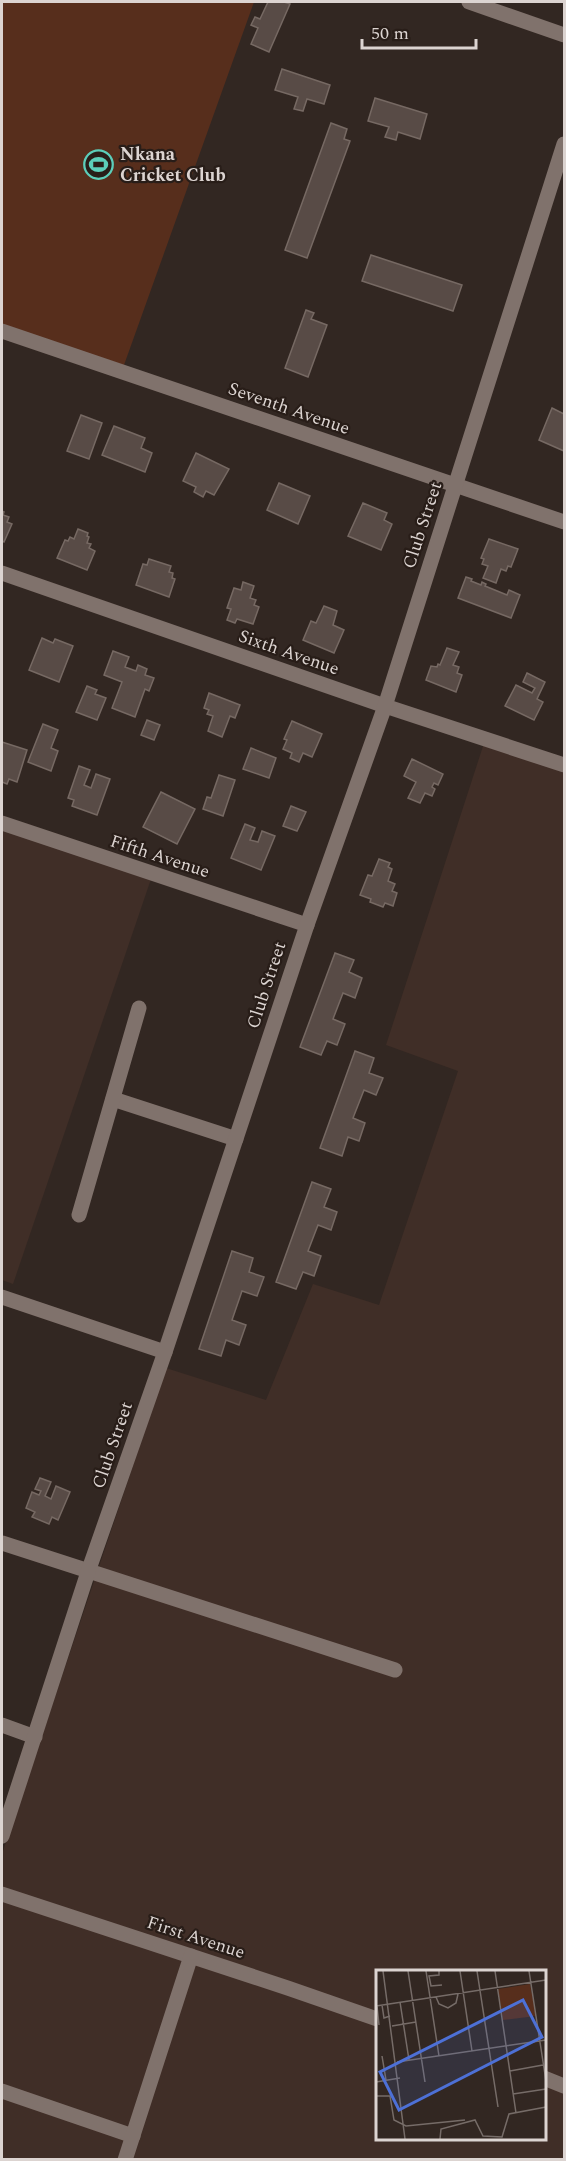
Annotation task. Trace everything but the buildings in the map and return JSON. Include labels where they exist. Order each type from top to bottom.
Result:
[{"type":"street","points":[[469,2],[564,36]]},
{"type":"street","name":"Club Street","points":[[2,1836],[88,1572],[165,1352],[307,925],[385,706],[564,144]]},
{"type":"street","name":"Seventh Avenue","points":[[2,331],[564,522]]},
{"type":"street","name":"Sixth Avenue","points":[[2,573],[385,706],[564,765]]},
{"type":"street","name":"Fifth Avenue","points":[[2,823],[307,925]]},
{"type":"street","points":[[79,1215],[139,1008]]},
{"type":"street","points":[[113,1099],[236,1139]]},
{"type":"street","points":[[2,1298],[165,1352]]},
{"type":"street","points":[[2,1543],[395,1670]]},
{"type":"street","points":[[2,1725],[35,1737]]},
{"type":"street","name":"First Avenue","points":[[2,1894],[376,2019]]},
{"type":"street","points":[[125,2160],[190,1956]]},
{"type":"street","points":[[545,2079],[564,2086]]},
{"type":"street","points":[[2,2091],[133,2136]]},
{"type":"shaded area","name":"Nkana Cricket Club","points":[[2,2],[254,2],[124,365],[2,326]]},
{"type":"shaded area","points":[[485,740],[564,766],[564,2159],[2,2160],[2,1854],[166,1368],[266,1400],[313,1284],[379,1305],[458,1071],[386,1045]]},
{"type":"shaded area","points":[[2,829],[151,879],[13,1284],[2,1280]]},
{"type":"place","name":"Nkana Cricket Club","points":[[99,164]]}]
